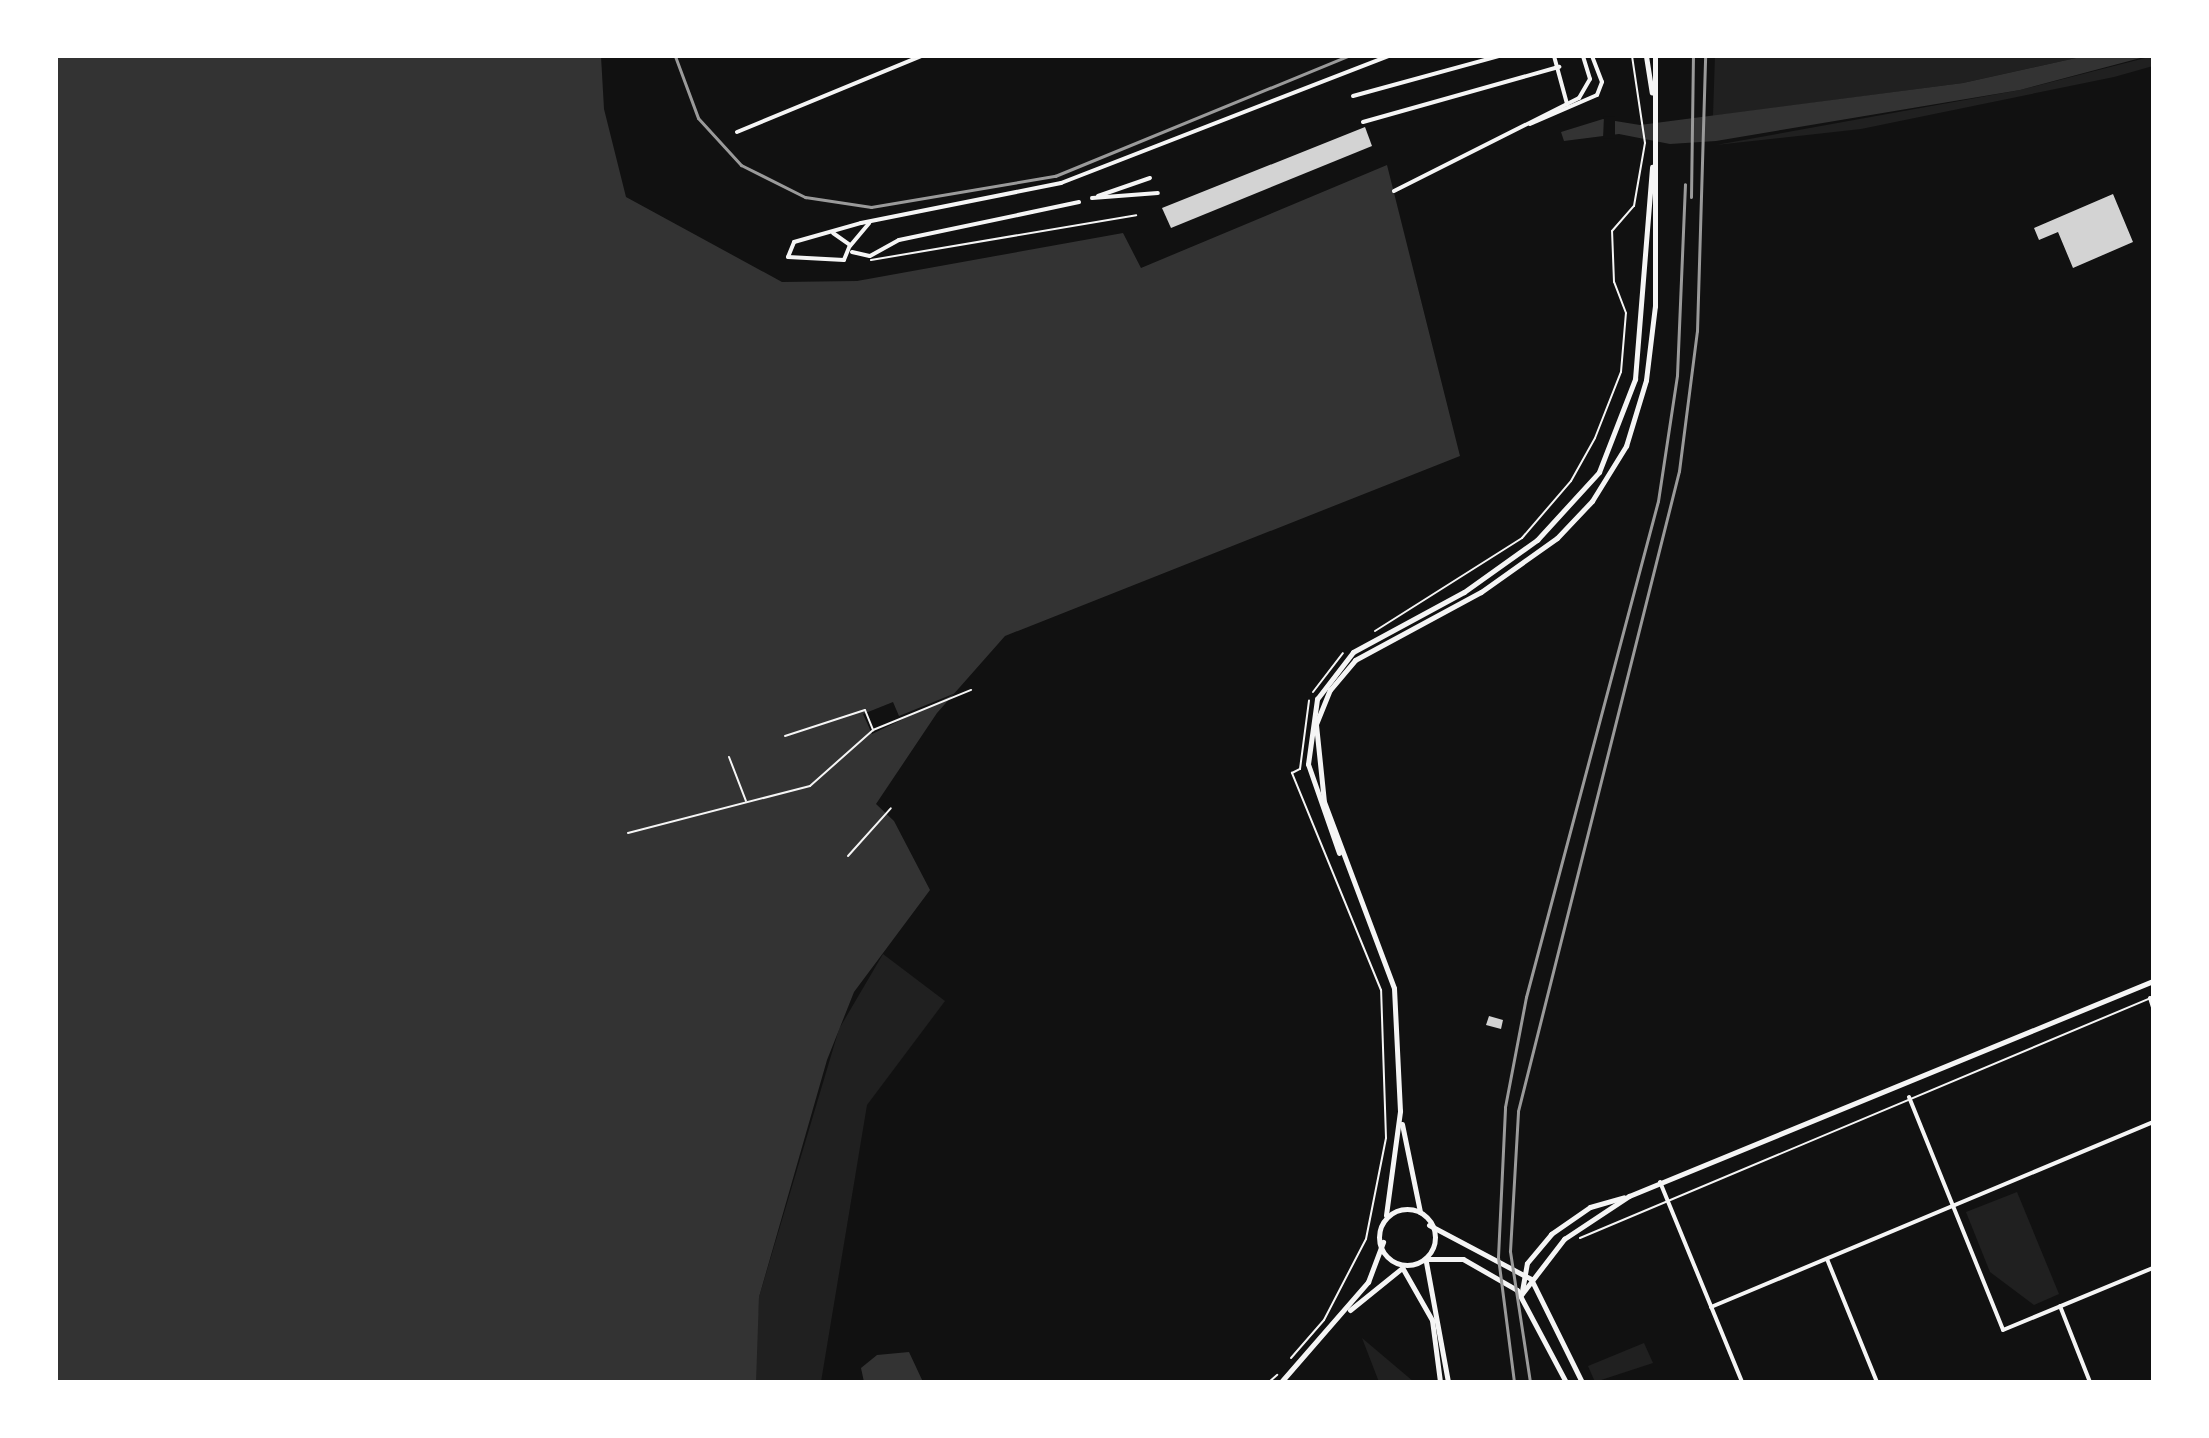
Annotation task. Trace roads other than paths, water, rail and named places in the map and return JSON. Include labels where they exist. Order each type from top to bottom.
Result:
[{"type":"main road","points":[[1646,56],[1654,105]]},
{"type":"main road","points":[[1345,864],[1314,756],[1330,690],[1368,651],[1533,558],[1600,490],[1638,412],[1651,349],[1655,56]]},
{"type":"main road","points":[[1582,1382],[1531,1279],[1429,1225],[1420,1212],[1400,1111],[1394,988],[1345,864],[1318,806],[1307,754],[1311,714],[1328,680],[1364,645],[1516,556],[1599,472],[1635,379],[1654,143]]},
{"type":"main road","points":[[1599,472],[1609,477]]},
{"type":"main road","points":[[1591,483],[1600,490]]},
{"type":"main road","points":[[1521,1295],[1523,1273],[1563,1224],[2153,981]]},
{"type":"main road","points":[[1281,1382],[1343,1316],[1374,1273],[1383,1242],[1400,1111]]},
{"type":"main road","points":[[1521,1295],[1564,1239],[1629,1196]]},
{"type":"main road","points":[[1386,1215],[1401,1206],[1420,1212]]},
{"type":"main road","points":[[1429,1225],[1426,1259],[1448,1382]]},
{"type":"main road","points":[[1383,1242],[1403,1268],[1432,1320],[1440,1382]]},
{"type":"main road","points":[[1343,1316],[1403,1268],[1426,1259],[1463,1259],[1521,1295],[1566,1382]]},
{"type":"street","points":[[737,132],[921,56]]},
{"type":"street","points":[[875,220],[857,231],[850,249],[840,261],[788,257],[793,243],[875,220],[1050,187],[1388,56]]},
{"type":"street","points":[[1353,96],[1499,56]]},
{"type":"street","points":[[1554,56],[1567,112]]},
{"type":"street","points":[[1394,191],[1567,104],[1589,86],[1583,56]]},
{"type":"street","points":[[1536,120],[1567,112],[1601,88],[1592,56]]},
{"type":"street","points":[[1363,122],[1559,67]]},
{"type":"street","points":[[1150,178],[1092,198],[1158,193]]},
{"type":"street","points":[[833,233],[850,249],[868,256],[899,240],[1079,202]]},
{"type":"street","points":[[2151,998],[2153,1007]]},
{"type":"street","points":[[1909,1097],[2003,1330],[2153,1268]]},
{"type":"street","points":[[1711,1307],[2153,1122]]},
{"type":"street","points":[[1660,1182],[1742,1382]]},
{"type":"street","points":[[1827,1259],[1877,1382]]},
{"type":"street","points":[[2060,1306],[2090,1382]]},
{"type":"lane","points":[[871,260],[1136,215]]},
{"type":"lane","points":[[1580,1238],[1667,1197],[2151,998]]},
{"type":"railway","points":[[675,56],[698,118],[741,165],[805,197],[871,207],[1055,176],[1347,56]]},
{"type":"railway","points":[[1691,197],[1693,56]]},
{"type":"railway","points":[[1530,1382],[1510,1251],[1518,1111],[1679,471],[1697,331],[1705,56]]},
{"type":"railway","points":[[1514,1382],[1498,1257],[1505,1107],[1526,997],[1658,501],[1677,375],[1685,184]]}]
